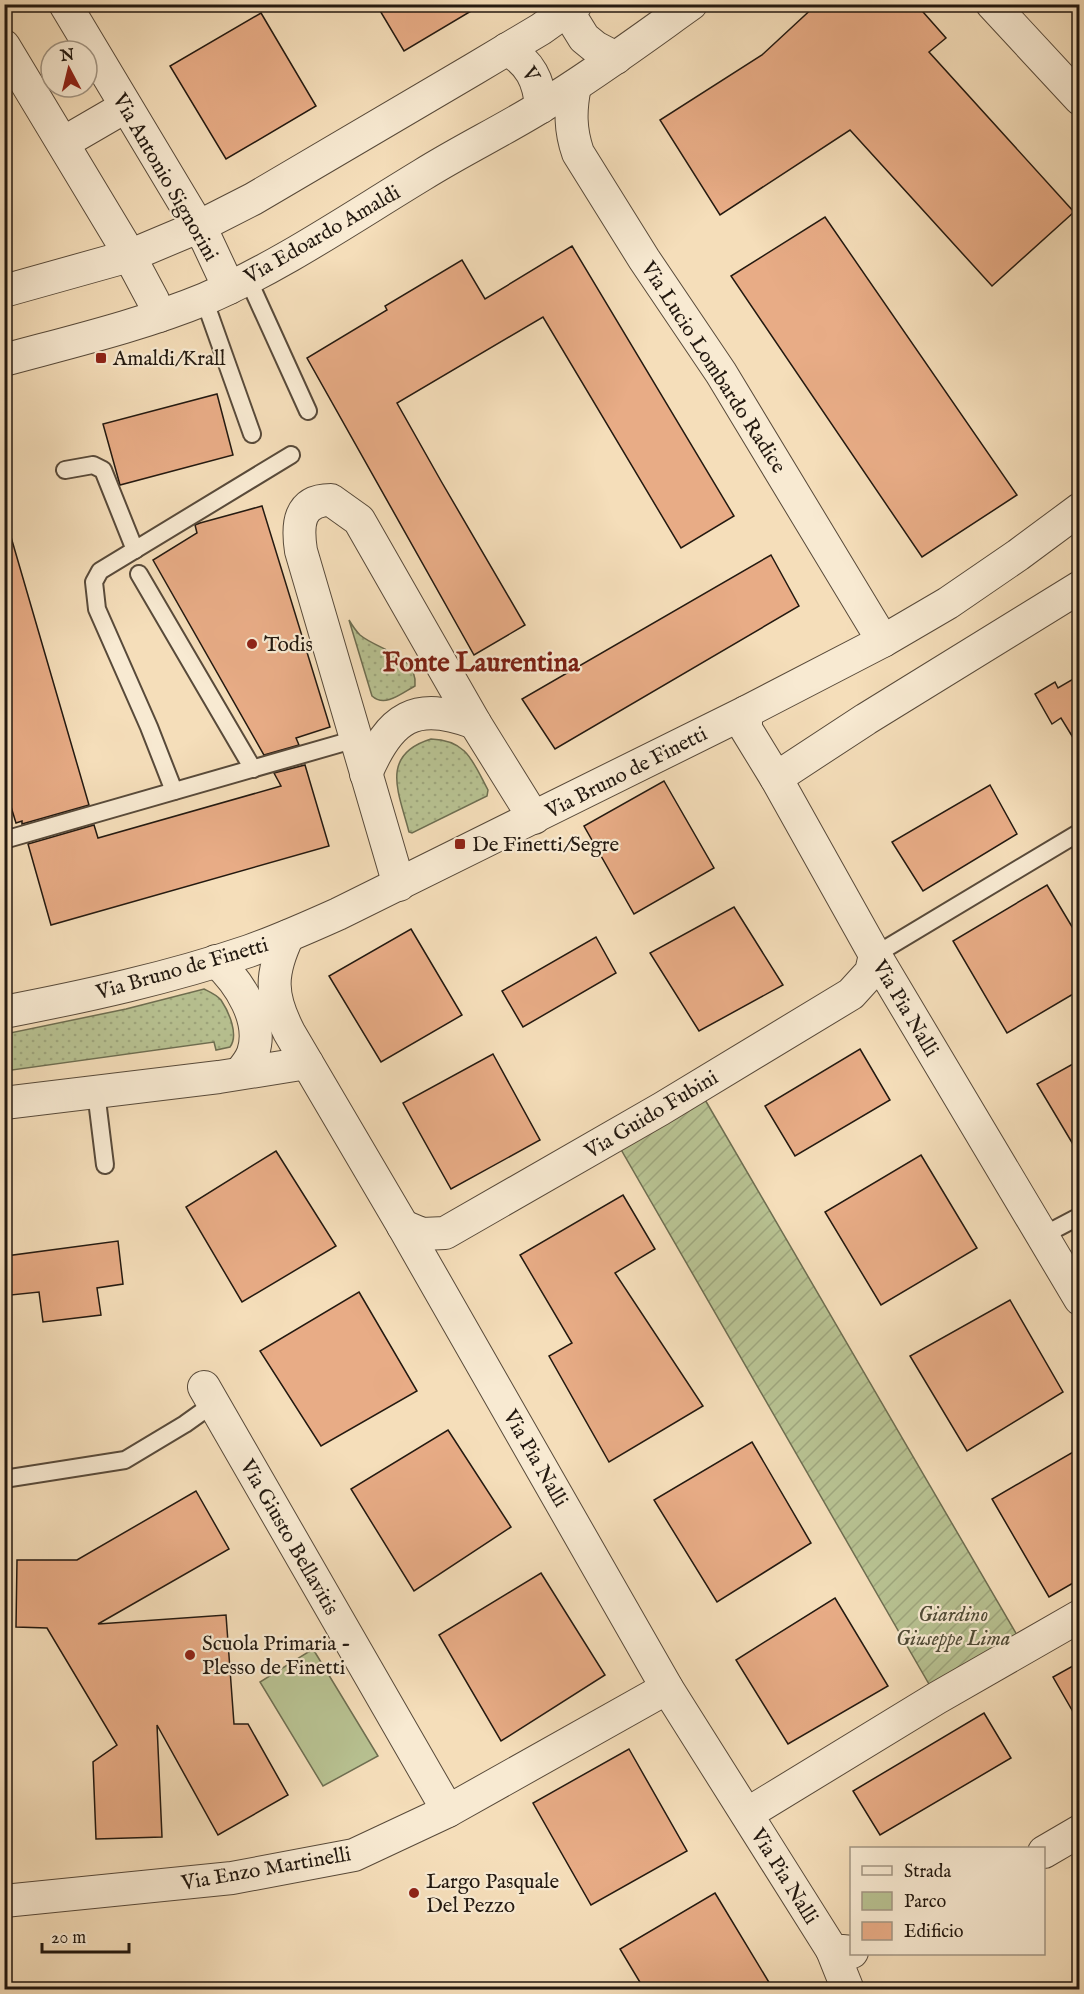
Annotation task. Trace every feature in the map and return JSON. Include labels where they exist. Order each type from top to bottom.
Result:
[{"type":"street","name":"Via Antonio Signorini","points":[[65,4],[207,241],[227,288]]},
{"type":"street","name":"Via Edoardo Amaldi","points":[[4,360],[159,316],[227,288],[286,257],[459,152],[541,107],[616,58],[691,4]]},
{"type":"street","points":[[992,4],[1080,99]]},
{"type":"street","points":[[4,291],[129,256],[254,199],[507,49],[569,7],[584,38],[594,47],[616,58]]},
{"type":"street","points":[[4,46],[129,256],[159,316]]},
{"type":"street","name":"V","points":[[507,49],[522,59],[534,75],[539,88],[541,107]]},
{"type":"street","name":"Via Lucio Lombardo Radice","points":[[575,86],[571,123],[578,153],[644,259],[721,373],[883,641]]},
{"type":"street","points":[[63,143],[125,107]]},
{"type":"street","points":[[399,885],[299,538],[298,527],[305,510],[315,502],[331,500],[358,520],[475,723],[534,818]]},
{"type":"street","name":"Via Bruno de Finetti","points":[[5,1010],[136,984],[216,961],[288,936],[399,885],[883,641],[948,603],[1080,509]]},
{"type":"street","points":[[776,778],[866,719],[1080,587]]},
{"type":"street","points":[[366,774],[385,736],[407,717],[438,712],[475,723]]},
{"type":"street","name":"Via Pia Nalli","points":[[746,712],[746,729],[875,955],[1080,1299]]},
{"type":"street","name":"Via Pia Nalli","points":[[288,936],[275,969],[274,991],[282,1017],[667,1688],[747,1814],[842,1951],[848,1989]]},
{"type":"street","name":"Via Guido Fubini","points":[[403,1226],[422,1234],[445,1233],[610,1139],[851,994],[871,972],[875,955]]},
{"type":"street","points":[[216,961],[230,974],[240,988],[253,1019],[255,1034],[253,1053],[240,1073]]},
{"type":"street","points":[[4,1103],[307,1063]]},
{"type":"street","name":"Via Giusto Bellavitis","points":[[209,1395],[448,1811]]},
{"type":"street","points":[[747,1814],[937,1698],[1080,1616]]},
{"type":"street","name":"Via Enzo Martinelli","points":[[4,1900],[232,1878],[354,1855],[448,1811],[667,1688]]},
{"type":"street","points":[[1045,1851],[1080,1831]]},
{"type":"lane","points":[[227,288],[308,411]]},
{"type":"lane","points":[[227,288],[252,435]]},
{"type":"lane","points":[[174,791],[149,727],[97,609],[94,582],[100,571],[291,454]]},
{"type":"lane","points":[[65,470],[93,465],[103,470],[135,550]]},
{"type":"lane","points":[[138,574],[253,769]]},
{"type":"lane","points":[[4,840],[356,739]]},
{"type":"lane","points":[[875,955],[1080,832]]},
{"type":"lane","points":[[96,1092],[105,1164]]},
{"type":"lane","points":[[1042,1236],[1080,1216]]},
{"type":"lane","points":[[4,1479],[125,1460],[184,1424],[209,1395]]},
{"type":"green space","points":[[349,620],[360,635],[404,660],[414,675],[415,686],[388,700],[372,696]]},
{"type":"green space","points":[[431,739],[453,743],[467,754],[488,790],[487,796],[412,833],[409,832],[398,790],[399,765],[404,755],[415,746]]},
{"type":"green space","points":[[204,989],[219,998],[227,1011],[234,1036],[230,1047],[216,1050],[214,1042],[5,1071],[5,1034],[126,1009]]},
{"type":"green space","name":"Giardino Giuseppe Lima","points":[[704,1098],[1024,1647],[937,1698],[619,1146]]},
{"type":"green space","points":[[313,1649],[378,1756],[323,1786],[260,1682]]},
{"type":"building","points":[[376,4],[483,4],[404,51]]},
{"type":"building","points":[[817,4],[916,4],[946,38],[929,52],[1074,212],[992,286],[850,130],[720,215],[660,120],[762,55]]},
{"type":"building","points":[[261,13],[316,106],[226,159],[170,66]]},
{"type":"building","points":[[825,217],[1017,495],[922,557],[731,276]]},
{"type":"building","points":[[572,246],[734,516],[681,548],[543,317],[397,403],[525,625],[474,655],[307,358],[387,310],[385,306],[462,260],[485,299]]},
{"type":"building","points":[[217,394],[233,455],[120,485],[103,424]]},
{"type":"building","name":"Todis","points":[[262,506],[330,727],[296,738],[299,745],[264,755],[153,560],[197,533],[195,525]]},
{"type":"building","points":[[11,537],[89,805],[22,824],[22,821],[16,823],[4,784],[4,538]]},
{"type":"building","points":[[771,555],[799,606],[555,749],[522,699]]},
{"type":"building","points":[[1080,675],[1080,749],[1061,718],[1052,724],[1035,694],[1055,682],[1058,688]]},
{"type":"building","points":[[305,765],[329,846],[51,925],[28,844],[94,825],[98,838],[281,786],[274,773]]},
{"type":"building","points":[[664,781],[714,868],[634,914],[584,826]]},
{"type":"building","points":[[990,785],[1017,834],[923,891],[892,842]]},
{"type":"building","points":[[1047,885],[1080,940],[1080,990],[1007,1033],[953,941]]},
{"type":"building","points":[[734,907],[783,985],[699,1031],[650,953]]},
{"type":"building","points":[[411,929],[462,1015],[381,1062],[329,976]]},
{"type":"building","points":[[596,937],[616,973],[523,1027],[502,991]]},
{"type":"building","points":[[860,1049],[890,1100],[795,1156],[765,1106]]},
{"type":"building","points":[[493,1054],[540,1140],[451,1189],[403,1103]]},
{"type":"building","points":[[1080,1060],[1080,1156],[1037,1084]]},
{"type":"building","points":[[276,1151],[336,1246],[242,1302],[186,1207]]},
{"type":"building","points":[[921,1155],[977,1248],[881,1305],[825,1212]]},
{"type":"building","points":[[623,1195],[655,1249],[615,1273],[703,1406],[609,1462],[549,1356],[572,1343],[520,1255]]},
{"type":"building","points":[[118,1241],[123,1284],[97,1288],[101,1315],[43,1322],[39,1292],[11,1295],[6,1256]]},
{"type":"building","points":[[359,1292],[417,1391],[321,1446],[260,1351]]},
{"type":"building","points":[[1010,1300],[1063,1392],[967,1451],[910,1356]]},
{"type":"building","points":[[448,1430],[511,1527],[414,1591],[351,1489]]},
{"type":"building","points":[[752,1442],[811,1543],[717,1602],[654,1500]]},
{"type":"building","points":[[1080,1448],[1080,1579],[1049,1597],[992,1499]]},
{"type":"building","name":"Scuola Primaria - Plesso de Finetti","points":[[196,1491],[229,1549],[98,1624],[226,1615],[234,1724],[248,1724],[288,1795],[218,1835],[157,1725],[162,1837],[96,1839],[93,1762],[117,1745],[47,1628],[16,1627],[17,1560],[77,1560]]},
{"type":"building","points":[[541,1573],[605,1675],[501,1741],[439,1635]]},
{"type":"building","points":[[835,1598],[888,1686],[788,1744],[736,1660]]},
{"type":"building","points":[[1080,1662],[1080,1724],[1053,1677]]},
{"type":"building","points":[[984,1713],[1011,1758],[880,1835],[853,1791]]},
{"type":"building","points":[[629,1749],[687,1851],[591,1905],[533,1803]]},
{"type":"building","points":[[715,1893],[773,1989],[644,1989],[620,1949]]},
{"type":"place","name":"Amaldi/Krall","points":[[101,358]]},
{"type":"place","name":"Todis","points":[[252,644]]},
{"type":"place","name":"De Finetti/Segre","points":[[460,844]]},
{"type":"place","name":"Scuola Primaria - Plesso de Finetti","points":[[190,1655]]},
{"type":"place","name":"Largo Pasquale Del Pezzo","points":[[414,1893]]},
{"type":"district","name":"Fonte Laurentina","points":[[481,662]]}]
